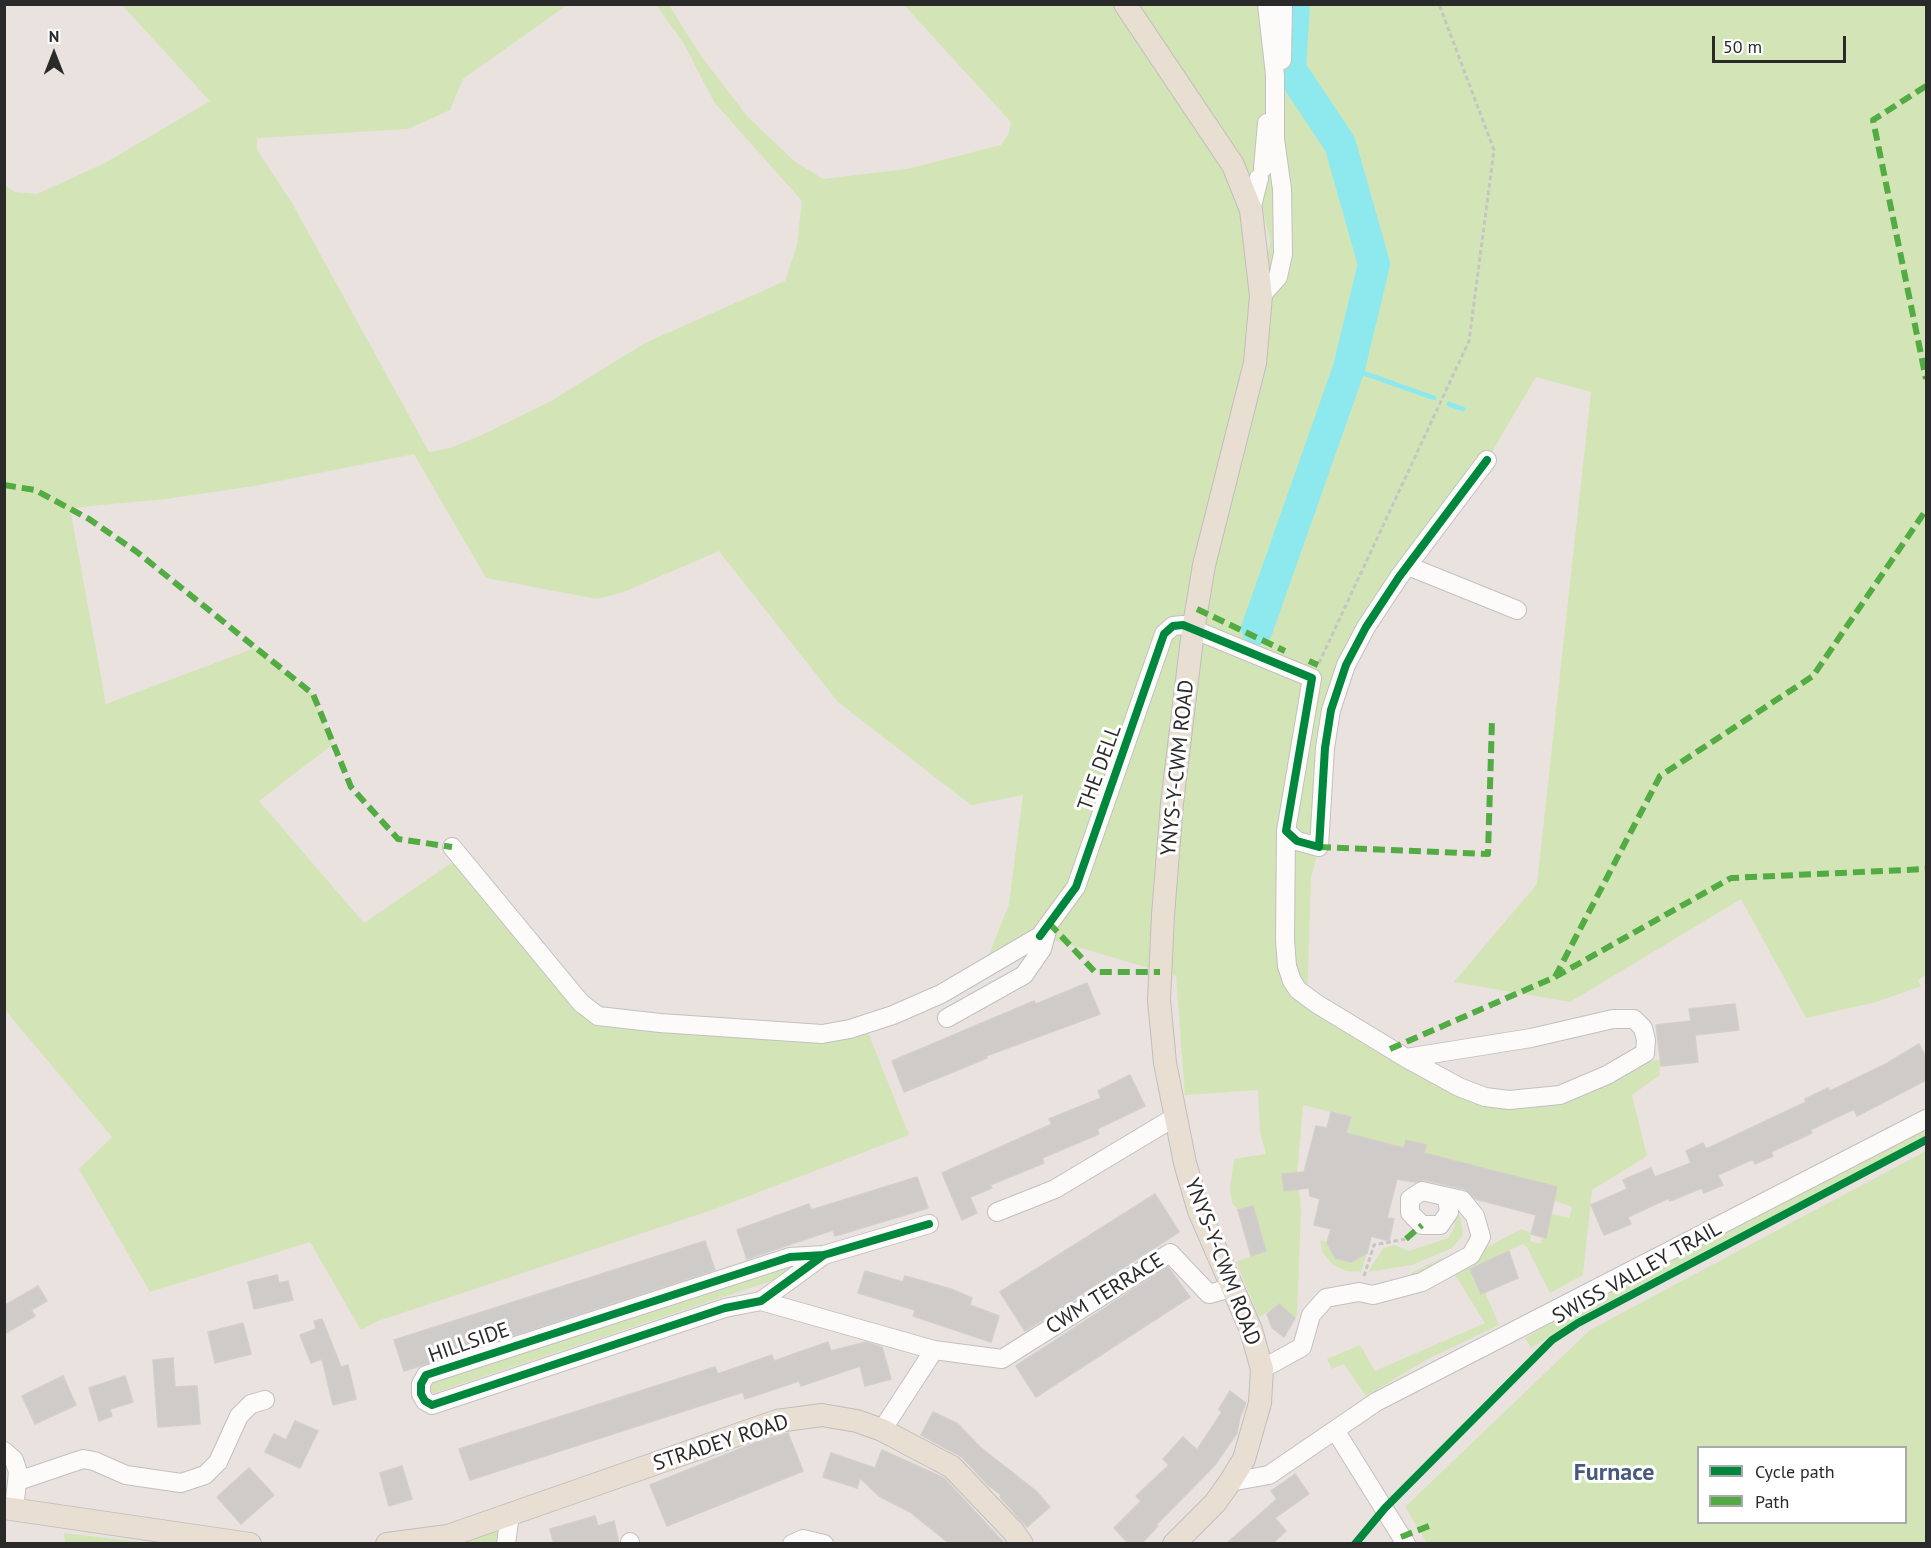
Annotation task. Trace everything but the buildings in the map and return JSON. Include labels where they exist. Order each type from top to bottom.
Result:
[{"type":"main road","name":"YNYS-Y-CWM ROAD","points":[[1125,4],[1233,165],[1251,210],[1261,296],[1255,363],[1204,565],[1193,631],[1172,803],[1161,939],[1159,1000],[1165,1063],[1175,1117],[1199,1211],[1251,1330],[1262,1369],[1260,1403],[1253,1436],[1244,1459],[1215,1503],[1175,1543]]},
{"type":"main road","name":"STRADEY ROAD","points":[[387,1544],[448,1536],[777,1421],[822,1416],[857,1421],[882,1430],[952,1467],[1013,1531],[1022,1544]]},
{"type":"main road","points":[[9,1509],[250,1544]]},
{"type":"street","points":[[1261,296],[1278,277],[1283,254],[1282,189],[1275,139],[1275,75],[1267,4]]},
{"type":"street","points":[[1251,210],[1261,173],[1275,75],[1282,69],[1283,4]]},
{"type":"street","points":[[1286,831],[1297,841],[1319,847],[1325,748],[1331,710],[1346,665],[1361,637],[1407,566],[1486,460]]},
{"type":"street","points":[[1407,566],[1517,610]]},
{"type":"street","name":"THE DELL","points":[[947,1018],[1024,975],[1042,949],[1045,930],[1076,887],[1164,633],[1173,626],[1183,626],[1193,631]]},
{"type":"street","points":[[1193,631],[1312,678],[1286,831],[1285,940],[1287,966],[1298,990],[1406,1058],[1459,1087],[1485,1097],[1509,1100],[1560,1095],[1635,1060],[1645,1053],[1646,1040],[1643,1028],[1634,1019],[1613,1019],[1532,1038],[1406,1058]]},
{"type":"street","points":[[452,847],[581,1003],[598,1016],[615,1020],[822,1034],[850,1029],[893,1015],[941,994],[1045,930]]},
{"type":"street","points":[[997,1212],[1055,1189],[1175,1117]]},
{"type":"street","points":[[1230,1482],[1269,1475],[1376,1402],[1926,1119]]},
{"type":"street","points":[[1262,1369],[1302,1347],[1311,1315],[1326,1298],[1359,1293],[1373,1295],[1422,1282],[1471,1256],[1481,1237],[1474,1216],[1461,1200],[1447,1197]]},
{"type":"street","name":"HILLSIDE","points":[[824,1255],[761,1300],[725,1308],[432,1405],[425,1401],[421,1394],[426,1376],[790,1257],[824,1255],[929,1224]]},
{"type":"street","name":"CWM TERRACE","points":[[1002,1359],[1170,1253],[1209,1294],[1234,1287]]},
{"type":"street","name":"HILLSIDE","points":[[761,1300],[934,1350],[1002,1359]]},
{"type":"street","points":[[882,1430],[934,1350]]},
{"type":"street","points":[[18,1481],[83,1459],[94,1461],[126,1475],[181,1483],[204,1475],[218,1462],[239,1416],[251,1404],[265,1400]]},
{"type":"street","points":[[1335,1430],[1406,1544]]},
{"type":"street","points":[[4,1451],[14,1460],[18,1481],[9,1509]]},
{"type":"street","points":[[506,1544],[510,1514]]},
{"type":"street","points":[[792,1544],[803,1539],[824,1544]]},
{"type":"path","points":[[1312,678],[1469,341],[1494,150],[1439,4]]},
{"type":"path","points":[[1359,1293],[1374,1245],[1406,1239]]},
{"type":"green space","points":[[122,5],[567,5],[463,79],[450,110],[408,129],[257,138],[257,150],[292,203],[429,452],[450,448],[482,435],[551,401],[645,343],[785,281],[797,245],[802,201],[714,102],[683,42],[656,5],[669,5],[701,56],[747,116],[794,161],[823,179],[907,169],[1001,145],[1009,133],[1011,122],[904,5],[1125,5],[1233,165],[1262,292],[1270,241],[1262,206],[1248,171],[1140,5],[1926,5],[1926,975],[1918,980],[1921,986],[1876,1002],[1806,1018],[1741,899],[1570,1002],[1454,982],[1537,884],[1591,392],[1536,377],[1487,460],[1339,685],[1319,847],[1311,878],[1307,1001],[1404,1059],[1509,1101],[1636,1062],[1660,1060],[1660,1075],[1632,1095],[1647,1156],[1592,1190],[1583,1275],[1550,1293],[1527,1247],[1523,1244],[1470,1268],[1481,1294],[1485,1292],[1499,1325],[1428,1359],[1366,1396],[1344,1364],[1332,1369],[1327,1359],[1360,1345],[1375,1371],[1485,1323],[1450,1267],[1416,1284],[1411,1273],[1442,1258],[1451,1267],[1521,1229],[1531,1233],[1530,1241],[1541,1244],[1542,1237],[1546,1237],[1552,1214],[1569,1218],[1572,1207],[1424,1153],[1426,1145],[1406,1140],[1404,1148],[1346,1133],[1350,1117],[1303,1105],[1297,1173],[1284,1191],[1299,1189],[1301,1212],[1297,1315],[1295,1318],[1279,1305],[1259,1317],[1236,1262],[1265,1251],[1253,1206],[1238,1210],[1232,1203],[1230,1188],[1234,1159],[1266,1154],[1260,1132],[1258,1090],[1185,1095],[1176,976],[1040,936],[983,970],[1009,904],[1023,795],[971,805],[838,702],[719,551],[621,593],[597,599],[486,578],[414,454],[254,486],[166,499],[70,508],[106,704],[255,648],[313,694],[333,744],[259,801],[364,923],[460,857],[598,1016],[821,1034],[865,1025],[909,1135],[712,1210],[378,1321],[361,1330],[310,1242],[150,1292],[79,1169],[112,1137],[5,1010],[4,185],[15,192],[37,194],[105,163],[210,101]]},
{"type":"green space","points":[[1926,1129],[1926,1136],[1587,1313],[1531,1348],[1525,1338],[1611,1289]]},
{"type":"green space","points":[[1926,1151],[1926,1543],[1427,1543],[1405,1507],[1590,1330]]},
{"type":"green space","points":[[1451,1204],[1460,1216],[1463,1235],[1452,1248],[1412,1265],[1368,1272],[1383,1248],[1394,1245],[1409,1251],[1448,1238],[1455,1226]]},
{"type":"green space","points":[[1320,1240],[1327,1242],[1335,1258],[1351,1262],[1367,1253],[1361,1272],[1346,1271],[1333,1265],[1323,1253]]},
{"type":"green space","points":[[797,1261],[795,1269],[771,1281],[434,1393],[430,1391],[428,1384],[431,1381]]},
{"type":"green space","points":[[499,1525],[497,1543],[448,1544]]},
{"type":"green space","points":[[64,1533],[149,1543],[65,1543]]},
{"type":"waterway","points":[[1257,629],[1349,368],[1374,264],[1340,144],[1290,69],[1294,4]]},
{"type":"waterway","points":[[1349,368],[1434,398]]},
{"type":"waterway","points":[[1449,404],[1463,409]]},
{"type":"marked path","points":[[1926,86],[1873,120],[1926,379]]},
{"type":"marked path","points":[[4,485],[35,490],[89,519],[137,552],[313,694],[351,787],[398,839],[452,847]]},
{"type":"marked path","points":[[1555,977],[1660,776],[1813,676],[1926,510]]},
{"type":"marked path","points":[[1197,609],[1285,651]]},
{"type":"marked path","points":[[1309,661],[1318,665]]},
{"type":"marked path","points":[[1319,847],[1488,854],[1492,720]]},
{"type":"marked path","points":[[1390,1049],[1555,977],[1731,878],[1926,869]]},
{"type":"marked path","points":[[1049,923],[1095,972],[1160,972]]},
{"type":"marked path","points":[[1406,1239],[1422,1225]]},
{"type":"marked path","points":[[1401,1537],[1434,1524]]},
{"type":"cycle path","points":[[1040,936],[1076,887],[1164,634],[1173,626],[1183,625],[1312,678],[1286,831],[1297,841],[1319,847],[1325,748],[1331,710],[1346,665],[1366,627],[1399,577],[1487,460]]},
{"type":"cycle path","name":"SWISS VALLEY TRAIL","points":[[1355,1544],[1385,1508],[1552,1340],[1578,1323],[1926,1140]]},
{"type":"cycle path","points":[[824,1255],[761,1301],[725,1308],[432,1405],[425,1401],[421,1394],[421,1384],[426,1375],[790,1257],[824,1255],[929,1224]]},
{"type":"district","name":"Furnace","points":[[1614,1473]]}]
